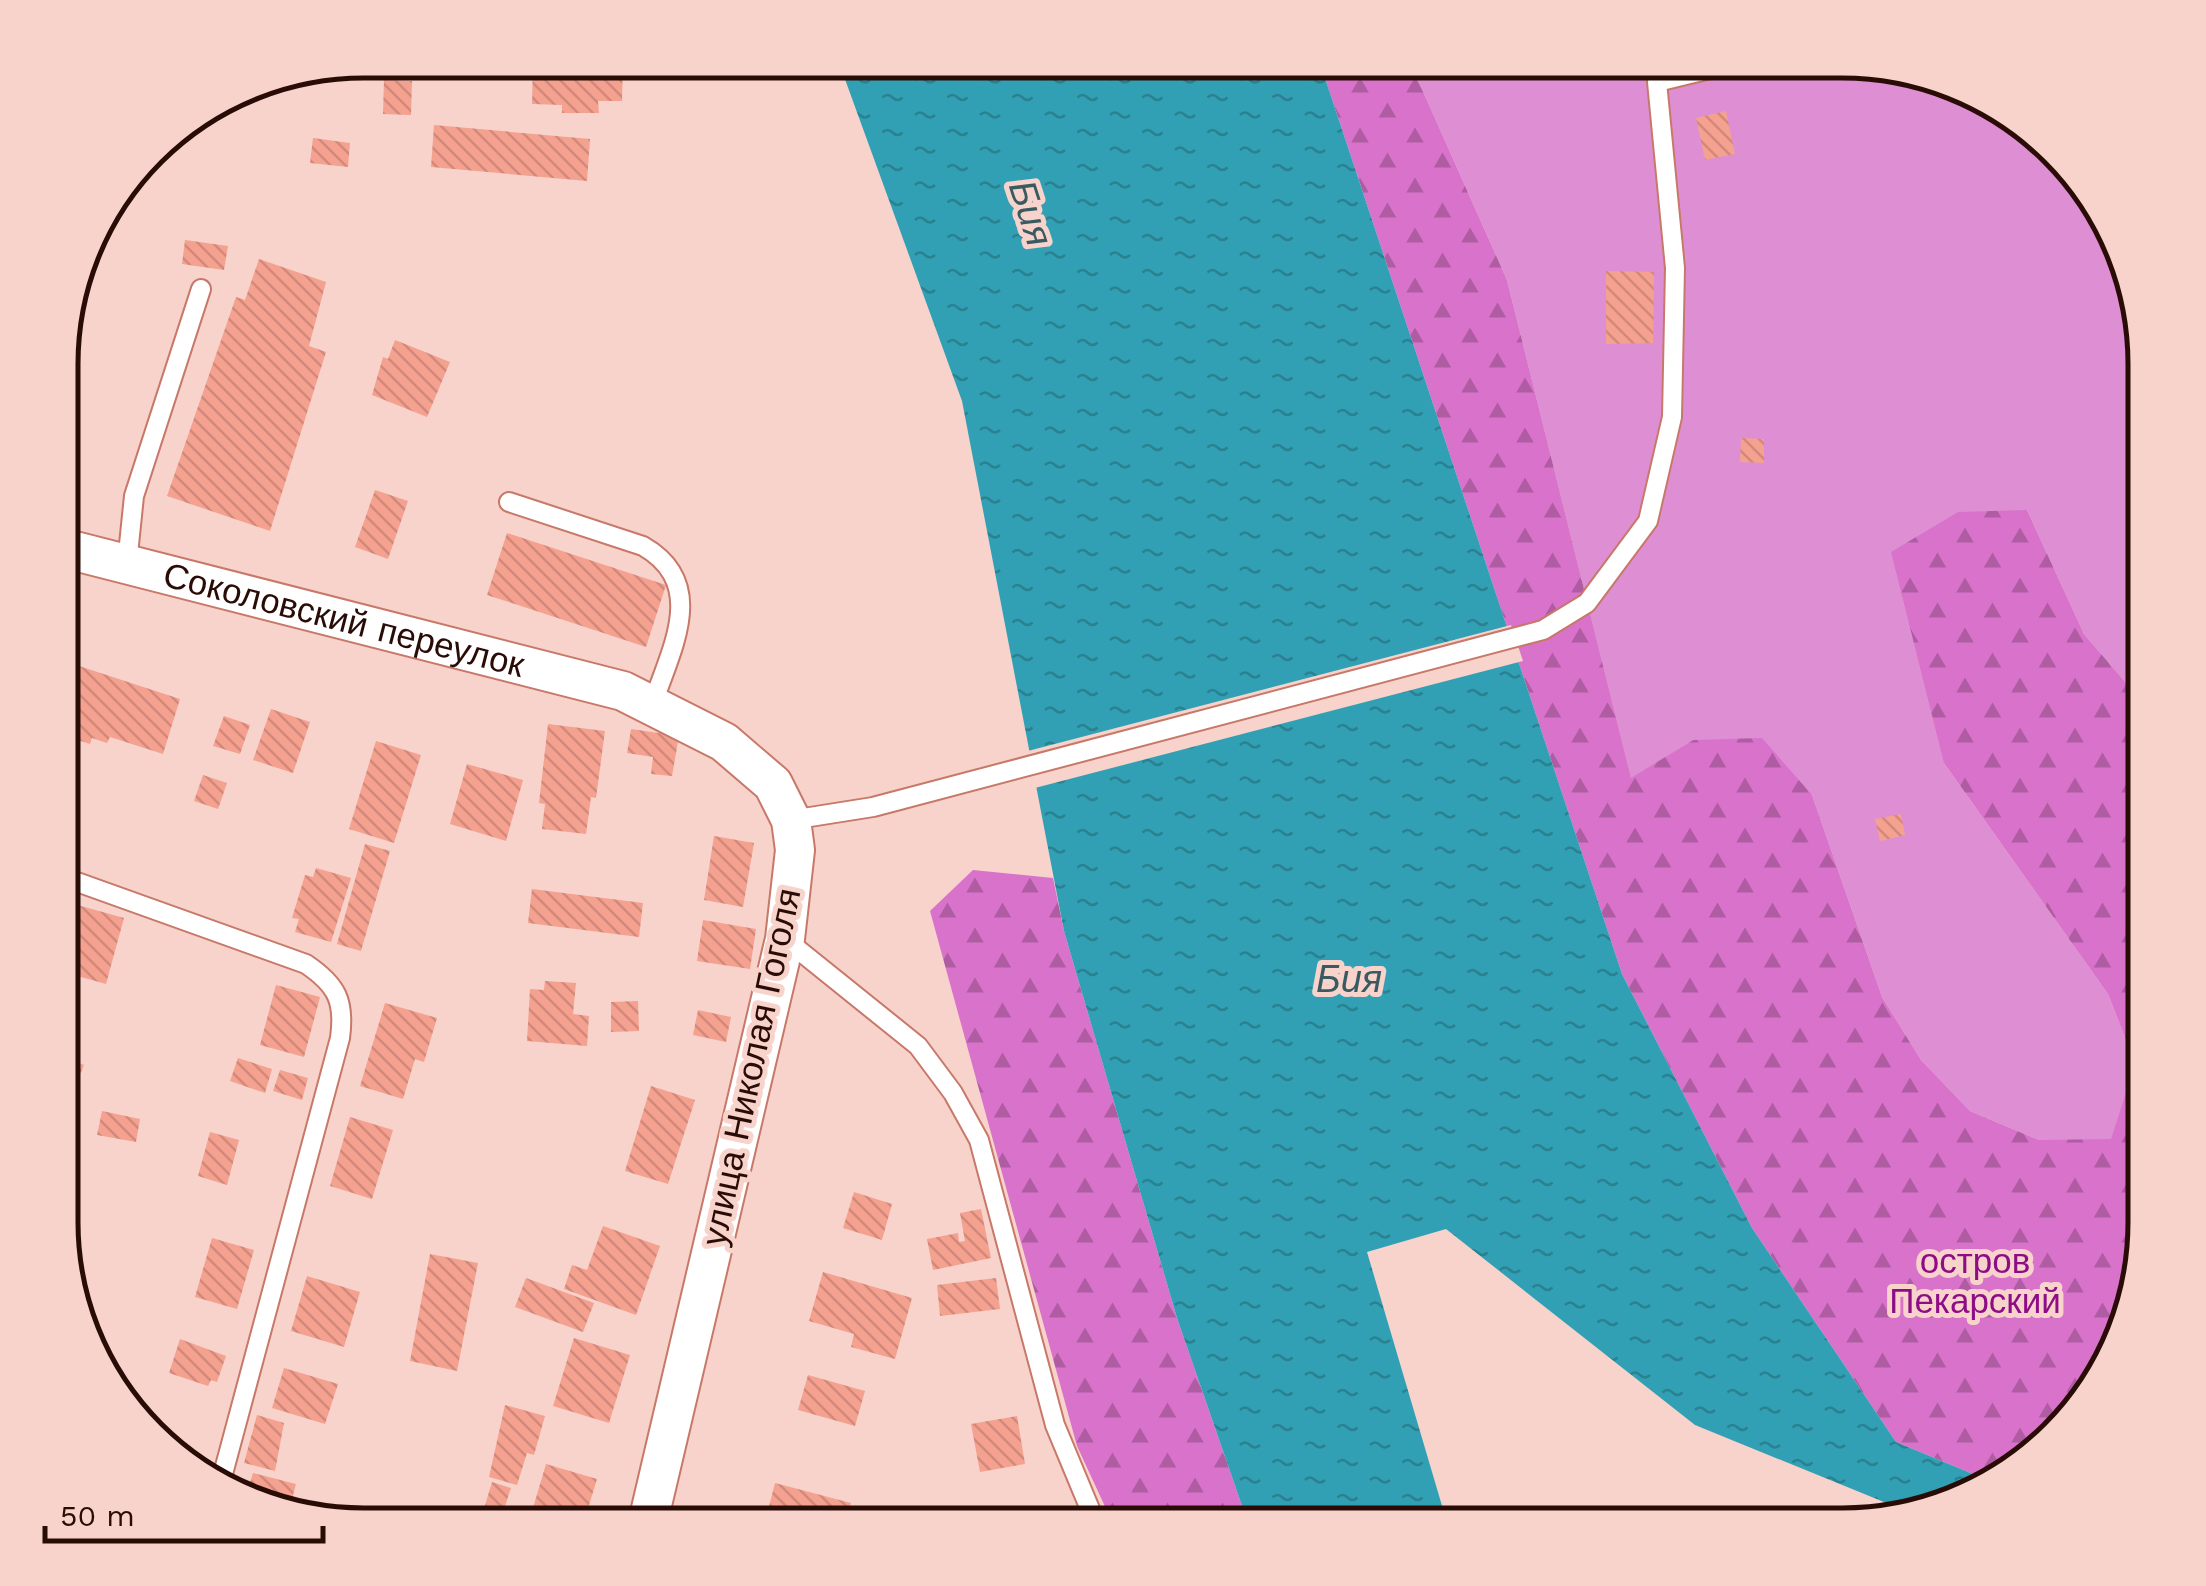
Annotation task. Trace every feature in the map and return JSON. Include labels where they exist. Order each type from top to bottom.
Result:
[{"type":"street","name":"Соколовский переулок","points":[[78,552],[638,699]]},
{"type":"street","name":"улица Николая Гоголя","points":[[638,699],[748,760],[773,784],[791,820],[796,850],[785,939],[651,1508]]},
{"type":"lane","points":[[791,820],[873,807],[1543,630],[1587,604],[1648,521],[1672,417],[1675,268],[1656,82],[1673,78]]},
{"type":"lane","points":[[127,564],[134,496],[200,289]]},
{"type":"lane","points":[[508,502],[642,546],[660,556],[675,574],[681,603],[638,699]]},
{"type":"lane","points":[[78,884],[306,964],[338,991],[344,1010],[340,1038],[224,1471]]},
{"type":"lane","points":[[785,939],[918,1046],[953,1092],[979,1140],[1055,1426],[1089,1508]]},
{"type":"shaded area","points":[[1417,78],[1861,78],[1898,83],[1952,99],[2017,137],[2045,161],[2080,205],[2107,254],[2119,290],[2128,345],[2128,685],[2084,634],[2027,510],[1944,763],[2108,994],[2128,1045],[2128,1085],[2111,1140],[2039,1140],[1970,1111],[1921,1060],[1882,997],[1812,795],[1693,740],[1631,779],[1507,280]]},
{"type":"green space","name":"остров Пекарский","points":[[1325,78],[1417,78],[1507,280],[1631,778],[1693,740],[1762,738],[1812,795],[1882,997],[1921,1060],[1970,1111],[2039,1140],[2111,1139],[2128,1085],[2128,1241],[2119,1296],[2090,1365],[2045,1425],[1976,1475],[1896,1442],[1752,1228],[1622,974]]},
{"type":"green space","name":"остров Пекарский","points":[[2027,510],[2084,634],[2128,685],[2128,1045],[2108,994],[1944,763],[1891,552],[1958,512]]},
{"type":"green space","points":[[973,870],[1053,878],[1064,931],[1177,1318],[1243,1508],[1106,1508],[1077,1446],[930,911]]},
{"type":"water","name":"Бия","points":[[845,78],[1325,78],[1622,974],[1752,1228],[1896,1442],[1976,1475],[1952,1487],[1889,1504],[1695,1425],[1446,1229],[1367,1252],[1443,1508],[1243,1508],[1177,1318],[1064,931],[962,401]]},
{"type":"pier","points":[[1511,625],[1523,661],[1031,789],[1024,752]]},
{"type":"building","points":[[533,78],[623,78],[622,101],[598,101],[599,113],[562,113],[562,105],[532,104]]},
{"type":"building","points":[[384,80],[412,81],[411,115],[383,114]]},
{"type":"building","points":[[1726,111],[1735,154],[1705,160],[1696,118]]},
{"type":"building","points":[[434,125],[590,139],[587,181],[431,167]]},
{"type":"building","points":[[313,138],[350,143],[348,167],[310,163]]},
{"type":"building","points":[[185,240],[228,246],[224,270],[182,264]]},
{"type":"building","points":[[259,259],[326,282],[309,346],[326,352],[270,531],[167,496],[236,297],[245,300]]},
{"type":"building","points":[[1606,271],[1654,272],[1653,343],[1606,344]]},
{"type":"building","points":[[395,340],[450,362],[427,417],[372,395],[383,357],[388,359]]},
{"type":"building","points":[[1741,438],[1764,439],[1764,463],[1740,462]]},
{"type":"building","points":[[375,490],[408,501],[388,559],[355,547]]},
{"type":"building","points":[[507,533],[666,585],[646,647],[487,595]]},
{"type":"building","points":[[78,666],[180,699],[163,754],[110,737],[107,743],[92,738],[90,744],[78,740]]},
{"type":"building","points":[[271,709],[310,722],[293,773],[253,760]]},
{"type":"building","points":[[224,716],[250,725],[240,754],[213,746]]},
{"type":"building","points":[[548,724],[605,731],[596,798],[591,797],[586,834],[542,829],[545,804],[539,803]]},
{"type":"building","points":[[631,729],[679,736],[672,776],[651,774],[653,757],[627,753]]},
{"type":"building","points":[[376,741],[421,755],[394,843],[349,829]]},
{"type":"building","points":[[467,764],[523,780],[506,841],[450,824]]},
{"type":"building","points":[[203,775],[227,783],[218,809],[194,801]]},
{"type":"building","points":[[1901,814],[1905,835],[1880,841],[1875,819]]},
{"type":"building","points":[[714,836],[754,843],[743,907],[704,900]]},
{"type":"building","points":[[365,844],[390,851],[361,951],[337,944]]},
{"type":"building","points":[[316,868],[351,878],[331,942],[295,932],[299,919],[292,918],[305,875],[313,877]]},
{"type":"building","points":[[532,889],[643,903],[639,937],[528,923]]},
{"type":"building","points":[[78,905],[124,918],[106,984],[78,976]]},
{"type":"building","points":[[703,920],[756,929],[750,969],[697,961]]},
{"type":"building","points":[[545,981],[576,983],[573,1014],[589,1016],[587,1046],[527,1041],[530,989],[544,990]]},
{"type":"building","points":[[276,985],[320,997],[304,1057],[260,1045]]},
{"type":"building","points":[[638,1001],[639,1031],[611,1032],[611,1002]]},
{"type":"building","points":[[385,1003],[437,1018],[424,1062],[415,1059],[403,1099],[360,1086]]},
{"type":"building","points":[[698,1010],[731,1017],[726,1042],[693,1035]]},
{"type":"building","points":[[238,1058],[272,1069],[265,1093],[230,1081]]},
{"type":"building","points":[[280,1070],[308,1078],[302,1100],[273,1091]]},
{"type":"building","points":[[651,1086],[695,1100],[668,1184],[625,1171]]},
{"type":"building","points":[[102,1111],[140,1119],[136,1142],[97,1135]]},
{"type":"building","points":[[350,1117],[393,1130],[372,1199],[330,1186]]},
{"type":"building","points":[[210,1132],[239,1140],[227,1185],[198,1176]]},
{"type":"building","points":[[854,1192],[892,1204],[882,1240],[843,1228]]},
{"type":"building","points":[[981,1209],[991,1258],[933,1270],[927,1239],[958,1233],[959,1242],[965,1241],[960,1213]]},
{"type":"building","points":[[603,1226],[660,1246],[636,1315],[564,1289],[572,1265],[587,1270]]},
{"type":"building","points":[[212,1238],[254,1250],[237,1309],[195,1297]]},
{"type":"building","points":[[430,1254],[478,1263],[457,1371],[410,1361]]},
{"type":"building","points":[[823,1272],[912,1298],[895,1359],[851,1347],[854,1334],[809,1321]]},
{"type":"building","points":[[307,1276],[360,1292],[344,1347],[291,1331]]},
{"type":"building","points":[[526,1278],[594,1303],[583,1332],[515,1307]]},
{"type":"building","points":[[996,1278],[1000,1309],[940,1316],[937,1285]]},
{"type":"building","points":[[574,1338],[630,1355],[609,1423],[553,1406]]},
{"type":"building","points":[[180,1339],[226,1356],[217,1382],[211,1380],[208,1386],[169,1373]]},
{"type":"building","points":[[284,1368],[338,1384],[325,1424],[272,1408]]},
{"type":"building","points":[[808,1375],[865,1391],[855,1426],[798,1410]]},
{"type":"building","points":[[505,1405],[545,1416],[534,1455],[527,1453],[517,1485],[489,1477]]},
{"type":"building","points":[[257,1415],[284,1423],[275,1471],[244,1463]]},
{"type":"building","points":[[1017,1416],[1025,1464],[980,1472],[971,1424]]},
{"type":"building","points":[[546,1464],[597,1479],[588,1508],[533,1508]]},
{"type":"building","points":[[253,1473],[296,1484],[292,1499],[249,1485]]},
{"type":"building","points":[[492,1482],[511,1488],[504,1508],[484,1508]]},
{"type":"building","points":[[775,1483],[851,1503],[850,1508],[769,1508]]}]
